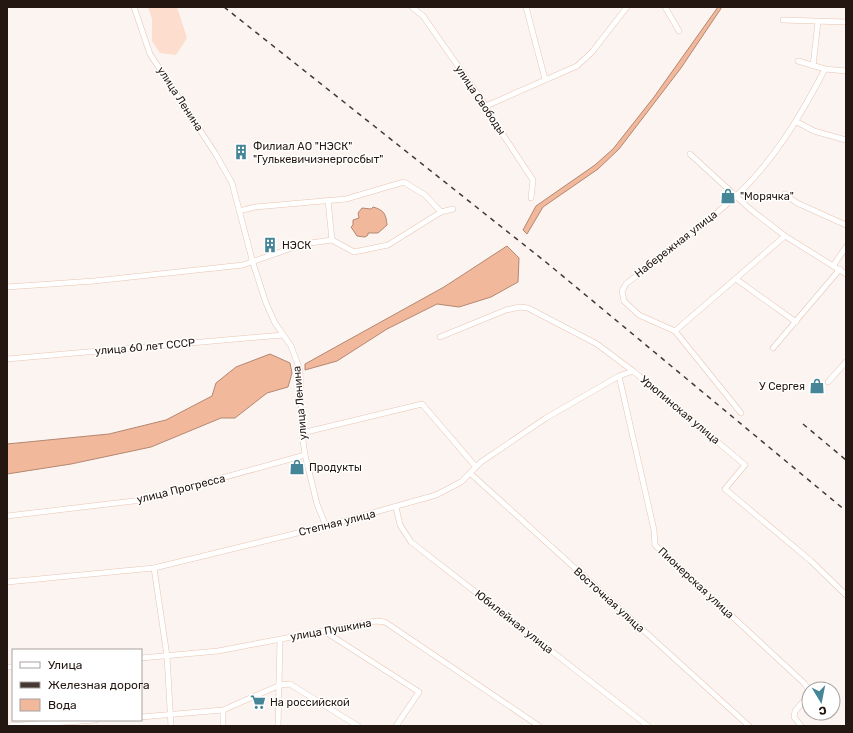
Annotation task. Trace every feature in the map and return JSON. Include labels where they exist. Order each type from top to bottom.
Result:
[{"type":"street","name":"улица Ленина","points":[[134,7],[150,54],[215,153],[232,183],[253,263],[266,303],[275,323],[291,346],[300,370],[302,433],[317,504],[326,526]]},
{"type":"street","name":"улица Свободы","points":[[412,7],[422,16],[486,106],[490,115],[533,180],[531,198]]},
{"type":"street","points":[[526,7],[545,79]]},
{"type":"street","points":[[486,106],[576,66],[592,52],[627,7]]},
{"type":"street","points":[[665,7],[679,31]]},
{"type":"street","points":[[783,20],[846,22]]},
{"type":"street","points":[[813,66],[818,22]]},
{"type":"street","points":[[798,61],[825,69],[846,71]]},
{"type":"street","name":"Набережная улица","points":[[675,331],[639,315],[624,301],[622,291],[626,284],[736,197],[767,162],[797,122],[825,69]]},
{"type":"street","points":[[797,122],[814,131],[846,140]]},
{"type":"street","points":[[690,154],[736,197],[785,236],[846,274]]},
{"type":"street","points":[[239,211],[255,207],[346,199],[404,182],[425,194],[441,212]]},
{"type":"street","points":[[785,194],[797,203],[846,225]]},
{"type":"street","points":[[328,201],[332,240]]},
{"type":"street","points":[[7,287],[94,281],[243,266],[303,244],[332,240],[354,252],[388,244],[441,212],[453,209]]},
{"type":"street","points":[[741,413],[675,331],[785,236]]},
{"type":"street","points":[[834,266],[846,247]]},
{"type":"street","points":[[773,348],[840,269]]},
{"type":"street","points":[[736,279],[796,322]]},
{"type":"street","name":"Урюпинская улица","points":[[440,337],[506,310],[520,307],[528,308],[597,344],[633,371],[745,465],[725,489],[811,561],[846,595]]},
{"type":"street","name":"улица 60 лет СССР","points":[[7,359],[283,335]]},
{"type":"street","points":[[828,382],[846,362]]},
{"type":"street","name":"Степная улица","points":[[7,582],[154,568],[396,508],[436,495],[461,482],[476,467],[546,418],[619,376],[633,371]]},
{"type":"street","name":"Пионерская улица","points":[[619,376],[654,530],[655,545],[801,681]]},
{"type":"street","points":[[302,433],[422,404],[476,467]]},
{"type":"street","name":"улица Прогресса","points":[[7,516],[142,500],[306,455]]},
{"type":"street","name":"Восточная улица","points":[[470,474],[749,726]]},
{"type":"street","name":"Юбилейная улица","points":[[396,508],[400,525],[410,542],[648,726]]},
{"type":"street","points":[[154,568],[166,656],[171,726]]},
{"type":"street","name":"улица Пушкина","points":[[142,658],[218,651],[376,621],[385,622],[540,726]]},
{"type":"street","points":[[324,631],[419,692],[396,726]]},
{"type":"street","points":[[278,726],[280,640]]},
{"type":"street","points":[[142,717],[223,710],[280,685],[290,684],[358,726]]},
{"type":"street","points":[[801,704],[795,711],[794,716],[801,726]]},
{"type":"street","points":[[223,710],[224,726]]},
{"type":"street","points":[[7,726],[76,721]]},
{"type":"shaded area","points":[[148,7],[177,7],[187,38],[176,55],[160,53],[152,41],[152,19]]},
{"type":"water","points":[[718,7],[722,7],[681,68],[619,149],[598,169],[543,207],[527,234],[523,230],[536,206],[595,165],[613,149],[654,97]]},
{"type":"water","points":[[373,207],[384,213],[387,225],[378,233],[368,233],[365,237],[357,236],[351,227],[353,225],[353,220],[359,218],[358,213],[362,208],[371,209]]},
{"type":"water","points":[[507,246],[519,258],[518,282],[491,297],[459,307],[437,304],[387,329],[337,361],[305,370],[305,364],[444,287]]},
{"type":"water","points":[[270,354],[290,363],[292,373],[288,387],[267,393],[235,418],[221,418],[151,447],[71,464],[7,474],[7,444],[109,434],[166,420],[212,396],[216,383],[236,367]]},
{"type":"railway","points":[[224,7],[547,263],[846,511]]},
{"type":"railway","points":[[803,424],[846,460]]},
{"type":"place","name":"Филиал АО \"НЭСК\" \"Гулькевичиэнергосбыт\"","points":[[241,152]]},
{"type":"place","name":"\"Морячка\"","points":[[728,196]]},
{"type":"place","name":"НЭСК","points":[[270,245]]},
{"type":"place","name":"У Сергея","points":[[817,386]]},
{"type":"place","name":"Продукты","points":[[297,467]]},
{"type":"place","name":"На российской","points":[[258,702]]}]
